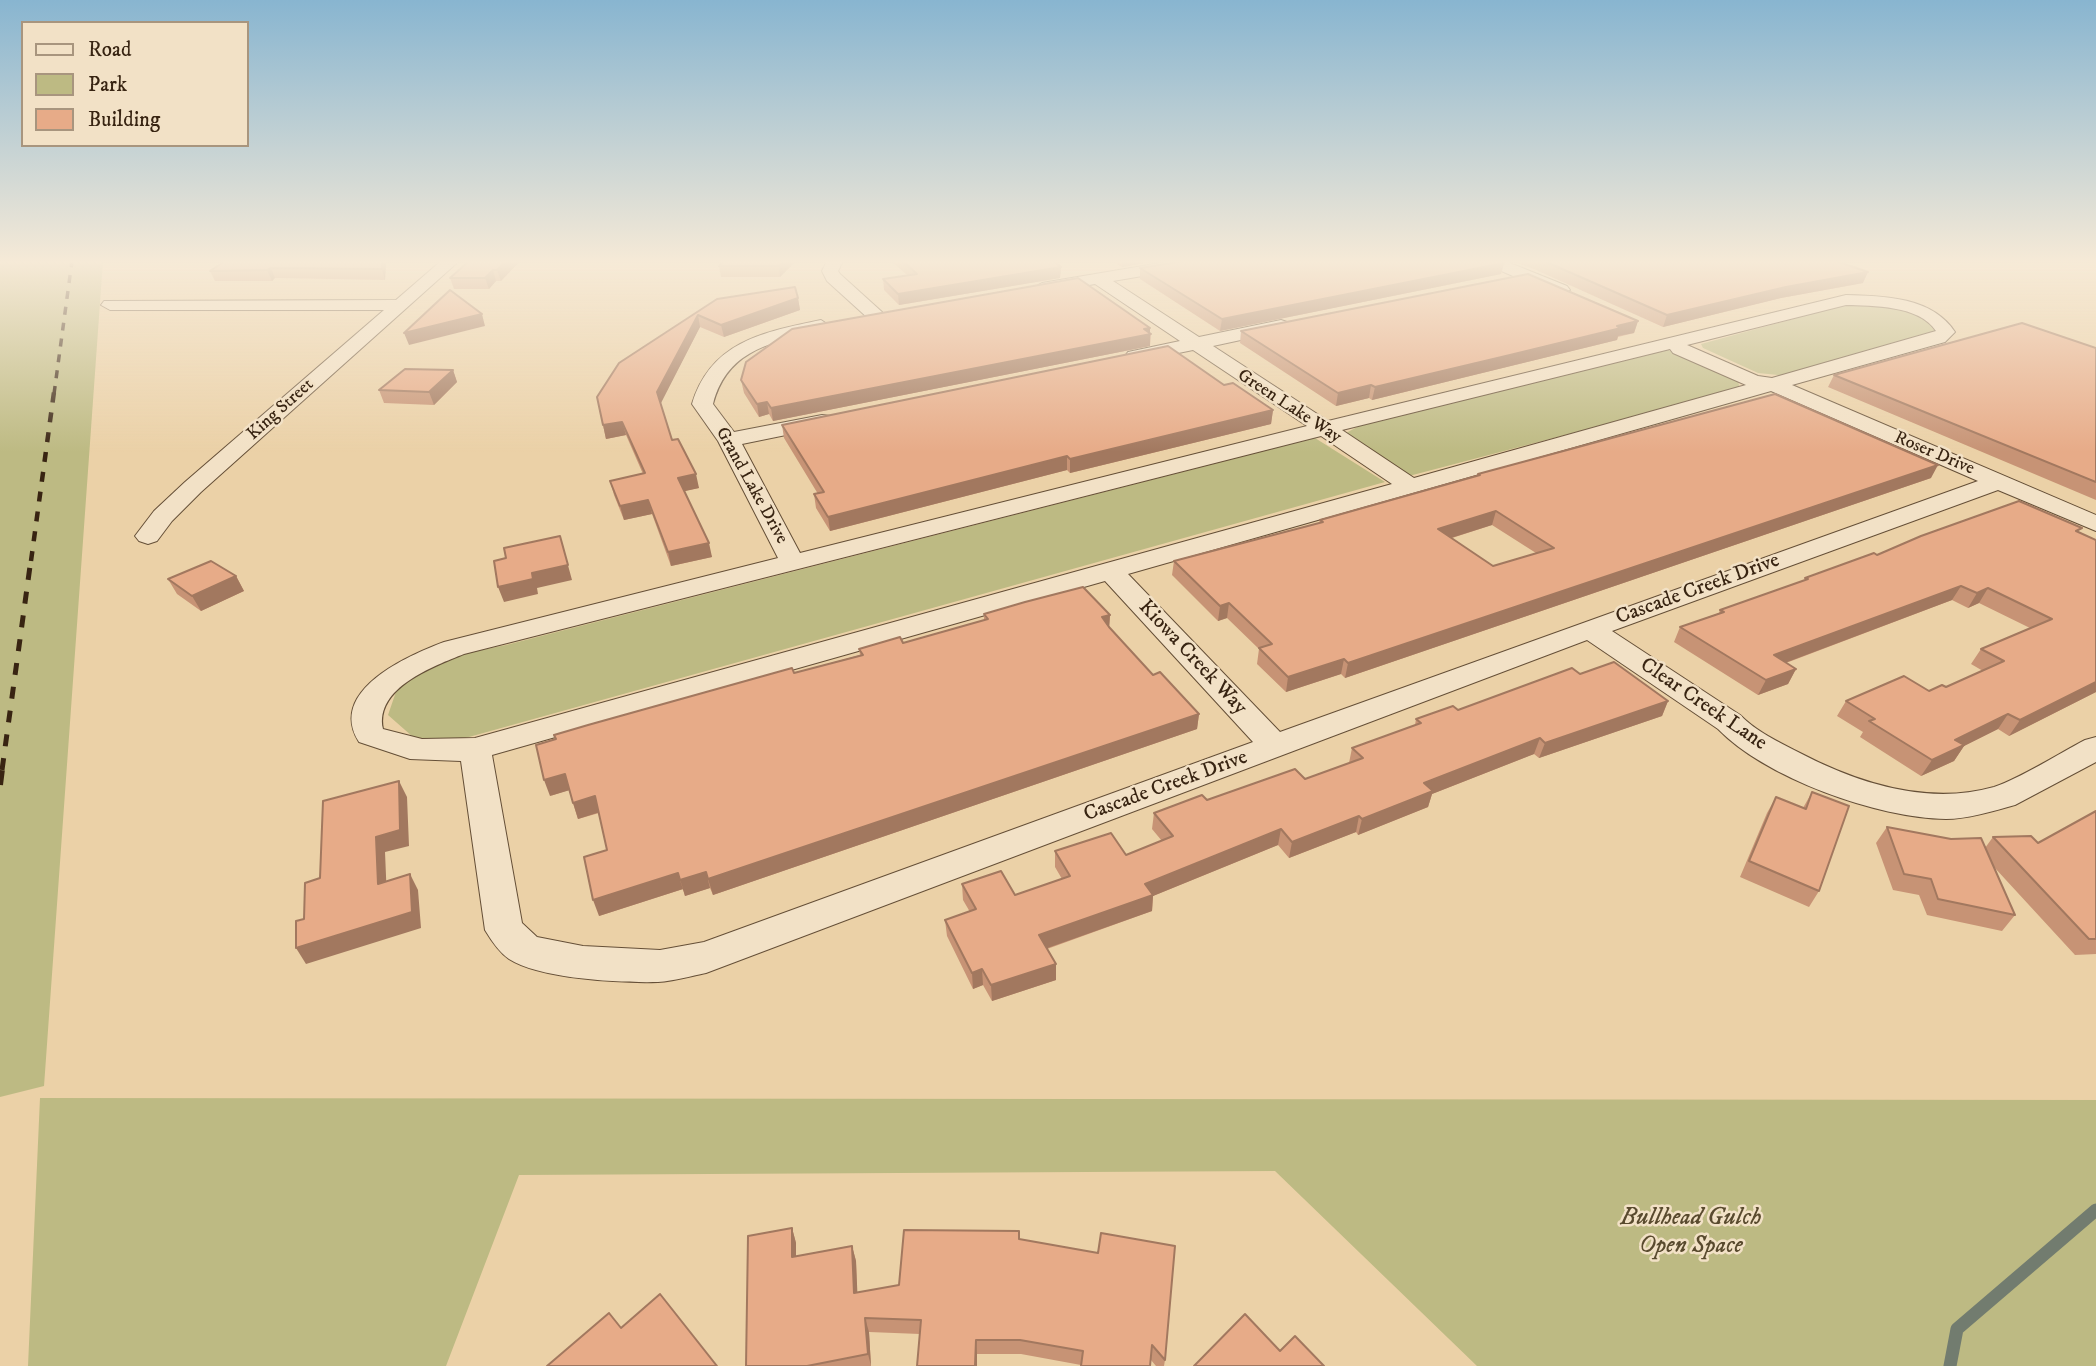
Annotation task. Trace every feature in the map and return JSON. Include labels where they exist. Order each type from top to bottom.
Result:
[{"type":"street","name":"King Street","points":[[148,536],[163,516],[193,487],[378,325]]},
{"type":"street","name":"Grand Lake Drive","points":[[793,563],[729,440],[702,404],[707,386],[726,360],[765,340],[834,325]]},
{"type":"street","name":"Green Lake Way","points":[[1166,325],[1410,485]]},
{"type":"street","points":[[1113,361],[1288,325]]},
{"type":"street","points":[[1745,325],[454,648],[403,671],[385,686],[368,708],[366,723],[370,736],[398,748],[430,752],[475,749],[1938,338],[1946,332],[1943,325]]},
{"type":"street","name":"Roser Drive","points":[[1650,331],[1674,342],[1680,349],[1752,381],[1771,384],[2096,524]]},
{"type":"street","points":[[729,440],[847,416]]},
{"type":"street","name":"Cascade Creek Drive","points":[[475,749],[504,930],[523,948],[548,957],[583,962],[660,965],[706,957],[1590,629],[1998,482]]},
{"type":"street","name":"Kiowa Creek Way","points":[[1109,570],[1275,746]]},
{"type":"street","name":"Clear Creek Lane","points":[[1590,629],[1729,722],[1745,738],[1822,779],[1882,799],[1947,807],[2003,797],[2096,748]]},
{"type":"green space","points":[[0,325],[98,325],[44,1086],[0,1097]]},
{"type":"green space","points":[[1772,325],[1938,326],[1936,334],[1788,376],[1758,373],[1703,348],[1701,344]]},
{"type":"green space","points":[[1668,350],[1737,377],[1740,389],[1409,476],[1344,434],[1361,425]]},
{"type":"green space","points":[[1315,438],[1385,482],[451,742],[413,737],[388,715],[398,686],[439,659],[506,645]]},
{"type":"green space","name":"Bullhead Gulch Open Space","points":[[40,1098],[2096,1100],[2096,1366],[1477,1366],[1275,1171],[519,1175],[446,1366],[28,1366]]},
{"type":"building","points":[[413,325],[438,325],[404,333]]},
{"type":"building","points":[[678,325],[693,325],[657,392],[672,440],[678,439],[696,474],[678,478],[709,543],[668,552],[648,500],[620,506],[610,481],[645,473],[622,422],[603,425],[597,397],[619,363]]},
{"type":"building","points":[[816,325],[1145,325],[1150,328],[1144,329],[1151,334],[771,408],[767,402],[757,404],[741,380],[746,362],[792,329]]},
{"type":"building","points":[[1272,325],[1622,325],[1617,326],[1621,328],[1510,355],[1375,387],[1371,385],[1338,393],[1241,331]]},
{"type":"building","points":[[2016,325],[2027,325],[2096,348],[2096,482],[1834,375]]},
{"type":"building","points":[[1168,346],[1224,385],[1233,383],[1273,410],[1070,459],[1067,456],[828,517],[814,494],[824,492],[782,425]]},
{"type":"building","points":[[405,369],[453,370],[429,392],[379,390]]},
{"type":"building","points":[[1775,394],[1938,465],[1348,663],[1344,659],[1288,677],[1259,648],[1272,644],[1229,603],[1220,606],[1174,561],[1323,522],[1320,520],[1480,475],[1478,474]],"holes":[[[1496,511],[1554,548],[1493,566],[1438,529]]]},
{"type":"building","points":[[2019,501],[2082,528],[2076,531],[2096,540],[2096,682],[2020,720],[2008,714],[1955,740],[1964,745],[1932,760],[1869,721],[1875,719],[1846,701],[1904,676],[1929,691],[1942,685],[1946,687],[2004,661],[1981,649],[2052,619],[1988,588],[1977,593],[1961,586],[1774,655],[1796,669],[1766,680],[1680,627],[1808,579],[1805,578],[1874,553],[1877,555],[1921,536]]},
{"type":"building","points":[[560,536],[568,565],[532,573],[533,579],[498,587],[494,561],[506,558],[504,548]]},
{"type":"building","points":[[211,561],[236,576],[192,596],[168,579]]},
{"type":"building","points":[[1083,587],[1110,615],[1102,617],[1109,627],[1153,675],[1160,672],[1199,714],[708,879],[706,872],[680,880],[678,873],[593,900],[584,857],[607,850],[595,796],[573,803],[565,774],[544,780],[536,745],[556,739],[554,735],[588,725],[792,668],[794,673],[863,655],[859,649],[900,637],[903,643],[988,619],[984,614]]},
{"type":"building","points":[[1614,662],[1668,701],[1545,743],[1540,738],[1424,783],[1433,791],[1362,819],[1359,816],[1292,842],[1281,829],[1145,884],[1153,895],[1039,935],[1056,964],[991,985],[982,969],[972,973],[945,920],[976,909],[962,884],[1001,871],[1015,895],[1070,876],[1055,851],[1111,833],[1126,855],[1173,836],[1154,813],[1202,795],[1207,800],[1295,769],[1305,779],[1363,758],[1352,748],[1421,723],[1416,719],[1453,706],[1458,710],[1572,668],[1580,674]]},
{"type":"building","points":[[399,781],[400,830],[376,837],[378,884],[410,874],[412,912],[296,948],[296,921],[304,919],[305,883],[320,878],[323,801]]},
{"type":"building","points":[[1812,792],[1849,806],[1819,891],[1749,861],[1776,797],[1806,809]]},
{"type":"building","points":[[2096,811],[2096,939],[2089,939],[1993,837],[2031,836],[2038,843]]},
{"type":"building","points":[[1887,827],[1951,839],[1981,838],[2015,915],[1938,899],[1931,879],[1904,874]]},
{"type":"building","points":[[792,1228],[792,1257],[852,1246],[854,1293],[899,1285],[904,1230],[1019,1231],[1019,1239],[1098,1253],[1101,1233],[1175,1246],[1165,1360],[1152,1345],[1150,1366],[1081,1366],[1083,1351],[1020,1340],[976,1340],[975,1366],[917,1366],[921,1320],[865,1318],[868,1354],[807,1366],[746,1366],[748,1236]]},
{"type":"building","points":[[660,1294],[717,1366],[547,1366],[609,1313],[621,1328]]},
{"type":"building","points":[[1245,1314],[1280,1351],[1295,1336],[1324,1366],[1194,1366]]},
{"type":"waterway","points":[[1950,1366],[1957,1329],[2096,1210]]},
{"type":"railway","points":[[54,394],[63,325]]},
{"type":"railway","points":[[31,561],[54,392]]},
{"type":"railway","points":[[2,770],[31,559]]},
{"type":"railway","points":[[0,785],[2,769]]}]
